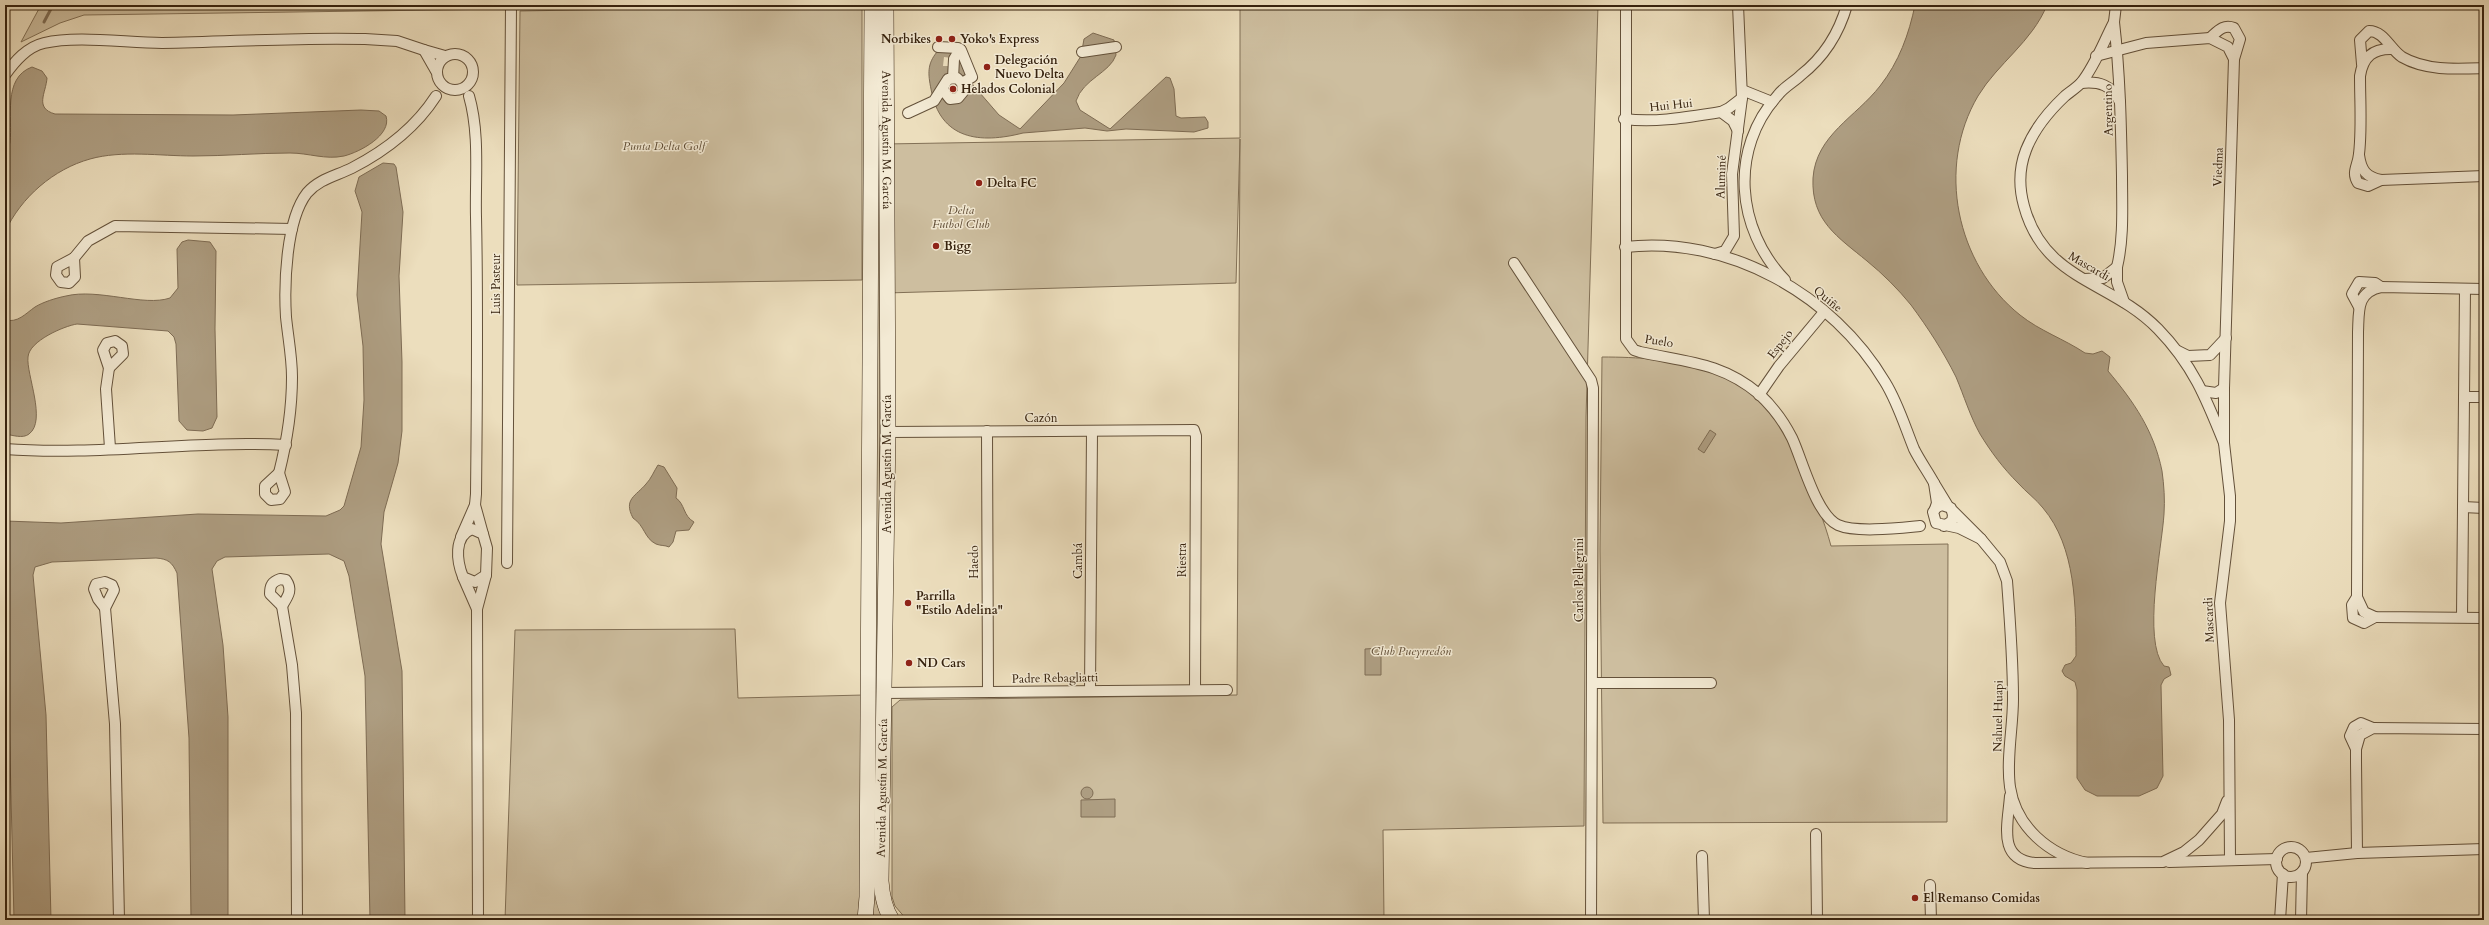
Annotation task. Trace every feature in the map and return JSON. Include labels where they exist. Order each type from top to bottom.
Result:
[{"type":"main road","name":"Avenida Agustín M. García","points":[[865,920],[867,905],[872,432],[872,5]]},
{"type":"main road","name":"Avenida Agustín M. García","points":[[886,5],[888,432],[881,881],[882,897],[887,913],[892,920]]},
{"type":"street","name":"Luis Pasteur","points":[[507,562],[511,5]]},
{"type":"street","name":"Puelo","points":[[1626,5],[1624,247],[1625,332],[1629,346],[1640,352],[1680,358],[1717,369],[1759,395],[1776,413],[1791,436],[1820,503],[1830,520],[1846,527],[1941,525],[1958,528],[1981,539]]},
{"type":"street","name":"Aluminé","points":[[1738,5],[1742,94],[1732,174],[1734,236],[1736,249],[1742,263]]},
{"type":"street","points":[[1796,290],[1773,266],[1762,250],[1747,214],[1745,196],[1746,173],[1753,136],[1772,102],[1815,63],[1839,28],[1847,5]]},
{"type":"street","points":[[2114,22],[2116,5]]},
{"type":"street","name":"Argentino","points":[[2114,22],[2118,51],[2121,105],[2122,219],[2117,282],[2124,302]]},
{"type":"street","name":"Argentino","points":[[2081,83],[2114,22]]},
{"type":"street","name":"Viedma","points":[[2210,38],[2220,28],[2228,26],[2234,28],[2240,39],[2234,59],[2225,366]]},
{"type":"street","points":[[2484,68],[2427,66],[2402,56],[2392,49],[2377,32],[2369,31],[2360,40],[2362,64],[2359,155],[2354,172],[2358,183],[2368,186],[2381,180],[2484,176]]},
{"type":"street","points":[[2096,56],[2146,43],[2210,38],[2228,48],[2234,59]]},
{"type":"street","points":[[5,75],[17,60],[33,48],[44,43],[62,41],[162,43],[371,39],[396,41],[445,56],[456,54],[469,61],[473,71],[469,96],[474,124],[478,334],[475,505],[487,548],[486,575],[477,609],[478,920]]},
{"type":"street","points":[[938,47],[960,49]]},
{"type":"street","points":[[1082,52],[1116,47]]},
{"type":"street","points":[[960,49],[954,59],[957,80],[963,92],[958,98],[950,99],[943,90],[943,84],[948,79],[957,80],[972,77],[960,49]]},
{"type":"street","points":[[2362,64],[2367,56],[2374,52],[2392,49]]},
{"type":"street","points":[[424,50],[437,75],[454,90],[469,96]]},
{"type":"street","points":[[436,96],[437,75],[441,60],[445,56]]},
{"type":"street","points":[[279,473],[286,445],[291,413],[292,350],[286,302],[292,229],[302,200],[316,184],[366,161],[391,144],[416,121],[436,96],[454,90],[471,81]]},
{"type":"street","points":[[2081,83],[2091,82],[2107,86],[2115,93],[2121,105]]},
{"type":"street","name":"Mascardi","points":[[2081,83],[2065,96],[2040,124],[2025,152],[2020,177],[2022,197],[2034,234],[2055,261],[2065,269],[2124,302],[2157,329],[2178,351],[2192,372]]},
{"type":"street","points":[[908,113],[934,101],[943,90]]},
{"type":"street","points":[[1738,131],[1733,121],[1721,112],[1729,108],[1742,94],[1772,102]]},
{"type":"street","name":"Hui Hui","points":[[1624,119],[1646,121],[1670,120],[1721,112]]},
{"type":"street","points":[[74,258],[88,241],[115,226],[292,229]]},
{"type":"street","points":[[1715,254],[1725,251],[1734,236]]},
{"type":"street","name":"Quiñe","points":[[1624,247],[1669,246],[1715,254],[1753,266],[1796,290],[1824,312],[1848,335],[1879,372],[1896,402],[1915,450],[1950,509]]},
{"type":"street","points":[[1753,266],[1760,262],[1762,250]]},
{"type":"street","name":"Carlos Pellegrini","points":[[1514,263],[1591,380],[1593,388],[1590,920]]},
{"type":"street","points":[[2083,279],[2103,278],[2117,267]]},
{"type":"street","points":[[2484,289],[2381,287],[2365,293],[2359,307],[2357,597],[2364,612],[2375,617],[2484,618]]},
{"type":"street","points":[[2462,617],[2466,289]]},
{"type":"street","name":"Espejo","points":[[1759,395],[1783,361],[1824,312]]},
{"type":"street","points":[[2210,355],[2226,338]]},
{"type":"street","points":[[2178,351],[2188,356],[2218,356],[2225,366],[2224,443]]},
{"type":"street","points":[[2198,357],[2192,364],[2192,372],[2202,391],[2224,443]]},
{"type":"street","points":[[109,368],[106,389],[110,448]]},
{"type":"street","points":[[2202,391],[2216,393],[2224,388]]},
{"type":"street","points":[[2464,397],[2484,397]]},
{"type":"street","name":"Cazón","points":[[888,432],[1194,430]]},
{"type":"street","name":"Riestra","points":[[1194,430],[1196,436],[1195,690]]},
{"type":"street","name":"Haedo","points":[[987,431],[988,692]]},
{"type":"street","name":"Cambá","points":[[1090,691],[1092,431]]},
{"type":"street","points":[[5,449],[48,451],[210,443],[286,445]]},
{"type":"street","name":"Mascardi","points":[[2224,443],[2230,496],[2230,521],[2220,603],[2229,720],[2230,859]]},
{"type":"street","points":[[1920,526],[1934,511],[1939,505],[1950,509],[1952,521],[1941,525],[1933,518],[1934,511],[1937,503],[1934,483]]},
{"type":"street","points":[[475,505],[461,537],[458,554],[463,577],[477,609]]},
{"type":"street","points":[[2463,507],[2484,508]]},
{"type":"street","name":"Nahuel Huapi","points":[[1950,509],[1981,539],[2000,562],[2007,581],[2013,700],[2010,786],[2014,802],[2033,834],[2063,856],[2087,862]]},
{"type":"street","points":[[461,537],[465,532],[472,529],[483,534]]},
{"type":"street","points":[[463,577],[475,582],[486,575]]},
{"type":"street","points":[[282,606],[292,664],[296,713],[298,920]]},
{"type":"street","points":[[105,608],[115,724],[119,920]]},
{"type":"street","points":[[1592,684],[1710,683]]},
{"type":"street","name":"Padre Rebagliatti","points":[[884,693],[1227,690]]},
{"type":"street","points":[[2357,853],[2356,749],[2350,736],[2354,728],[2362,723],[2373,728],[2484,729]]},
{"type":"street","points":[[2010,786],[2007,839],[2008,846],[2016,858],[2024,862],[2035,863],[2087,862]]},
{"type":"street","name":"Mascardi","points":[[2087,862],[2163,862],[2176,857],[2199,840],[2222,814],[2229,797]]},
{"type":"street","points":[[1816,834],[1817,920]]},
{"type":"street","points":[[2302,872],[2291,877],[2283,874],[2278,868],[2277,859],[2281,850],[2291,847],[2300,850],[2306,858]]},
{"type":"street","points":[[2306,858],[2357,853],[2484,849]]},
{"type":"street","points":[[1702,856],[1704,920]]},
{"type":"street","points":[[2301,920],[2302,872],[2306,858]]},
{"type":"street","points":[[2163,862],[2230,859],[2277,859]]},
{"type":"street","points":[[2280,920],[2283,874]]},
{"type":"street","points":[[1930,885],[1931,920]]},
{"type":"green space","points":[[41,5],[504,5],[504,9],[84,15],[60,23],[21,42]]},
{"type":"green space","name":"Punta Delta Golf","points":[[862,5],[862,280],[517,285],[520,11]]},
{"type":"green space","points":[[881,5],[879,626],[887,920],[870,920],[878,111]]},
{"type":"green space","points":[[1240,5],[1598,5],[1586,417],[1584,826],[1383,830],[1384,920],[907,920],[895,906],[892,897],[892,707],[900,700],[1237,695],[1240,139],[1236,283],[886,293],[885,144],[1240,138]]},
{"type":"green space","points":[[1602,357],[1655,360],[1706,370],[1730,380],[1752,394],[1771,413],[1787,436],[1818,508],[1831,546],[1948,544],[1947,822],[1603,823],[1600,549]]},
{"type":"green space","points":[[735,629],[738,698],[864,695],[863,904],[858,920],[505,920],[515,630]]},
{"type":"shaded area","points":[[1915,5],[2047,5],[2033,30],[1986,84],[1978,96],[1965,124],[1958,153],[1956,183],[1959,213],[1968,242],[1981,269],[1998,294],[2020,315],[2036,326],[2085,353],[2093,354],[2102,351],[2110,357],[2108,371],[2142,418],[2154,443],[2163,476],[2164,509],[2155,593],[2154,636],[2158,654],[2164,666],[2169,667],[2171,675],[2164,679],[2161,685],[2163,776],[2157,788],[2139,796],[2097,796],[2085,790],[2077,778],[2077,690],[2075,682],[2065,676],[2062,671],[2065,665],[2071,663],[2076,656],[2074,598],[2068,559],[2054,524],[2043,508],[2002,466],[1984,441],[1973,420],[1951,367],[1911,305],[1885,276],[1828,227],[1817,206],[1813,178],[1816,163],[1821,150],[1829,138],[1870,97],[1887,77],[1898,57],[1910,27]]},
{"type":"shaded area","points":[[1093,33],[1114,40],[1116,55],[1108,67],[1079,93],[1076,101],[1080,110],[1110,129],[1166,77],[1170,78],[1174,89],[1176,116],[1181,118],[1205,117],[1208,122],[1208,128],[1194,132],[1126,129],[1107,131],[1085,128],[1023,133],[992,138],[977,137],[964,134],[953,128],[943,119],[936,106],[929,79],[931,61],[937,52],[957,50],[973,85],[999,115],[1020,129],[1064,83],[1081,56],[1084,39]]},
{"type":"shaded area","points":[[32,67],[42,71],[47,78],[43,104],[45,108],[55,114],[233,115],[361,110],[379,111],[386,116],[387,123],[380,136],[366,147],[351,154],[337,157],[290,153],[193,156],[128,154],[102,156],[90,159],[64,170],[40,186],[20,207],[5,232],[4,169],[11,133],[11,100],[16,80],[23,72]]},
{"type":"shaded area","points":[[383,163],[394,164],[396,167],[403,212],[399,276],[402,362],[402,431],[398,463],[384,512],[381,544],[402,671],[405,920],[370,920],[365,676],[349,576],[344,561],[329,554],[225,557],[217,561],[212,569],[223,645],[228,717],[228,920],[191,920],[189,738],[177,573],[175,569],[164,559],[156,558],[52,562],[35,567],[33,575],[46,715],[51,920],[14,920],[9,713],[5,666],[5,521],[61,523],[198,514],[326,516],[340,510],[344,506],[361,447],[364,400],[363,346],[357,295],[362,212],[355,191],[359,177]]},
{"type":"shaded area","points":[[188,240],[210,242],[216,251],[215,329],[217,417],[212,428],[203,431],[187,430],[179,421],[176,344],[174,337],[168,331],[77,324],[48,335],[34,345],[30,351],[28,365],[36,408],[34,428],[29,434],[24,436],[5,434],[5,320],[10,321],[18,319],[35,307],[50,300],[79,294],[106,295],[147,300],[170,298],[178,288],[177,249],[182,242]]},
{"type":"shaded area","points":[[1710,430],[1716,434],[1704,453],[1698,449]]},
{"type":"shaded area","points":[[658,465],[664,467],[677,488],[676,498],[681,503],[688,517],[694,522],[689,530],[676,531],[673,542],[669,547],[656,544],[649,539],[637,521],[633,518],[629,506],[632,498],[648,482]]},
{"type":"shaded area","points":[[1381,648],[1381,675],[1365,675],[1365,649]]},
{"type":"shaded area","points":[[1085,787],[1089,787],[1093,793],[1089,799],[1085,799],[1081,795],[1081,791]]},
{"type":"shaded area","points":[[1115,799],[1115,817],[1081,817],[1081,800]]},
{"type":"pier","points":[[944,57],[952,58],[954,76],[965,83],[959,101],[940,90],[951,76],[951,66],[943,66]]},
{"type":"waterway","points":[[44,22],[53,5]]},
{"type":"place","name":"Norbikes","points":[[939,39]]},
{"type":"place","name":"Yoko's Express","points":[[952,39]]},
{"type":"place","name":"Delegación Nuevo Delta","points":[[987,67]]},
{"type":"place","name":"Helados Colonial","points":[[953,89]]},
{"type":"place","name":"Delta FC","points":[[979,183]]},
{"type":"place","name":"Bigg","points":[[936,246]]},
{"type":"place","name":"Parrilla \"Estilo Adelina\"","points":[[908,603]]},
{"type":"place","name":"ND Cars","points":[[909,663]]},
{"type":"place","name":"El Remanso Comidas","points":[[1915,898]]},
{"type":"park label","name":"Delta Futbol Club","points":[[961,217]]},
{"type":"park label","name":"Club Pueyrredón","points":[[1411,651]]}]
